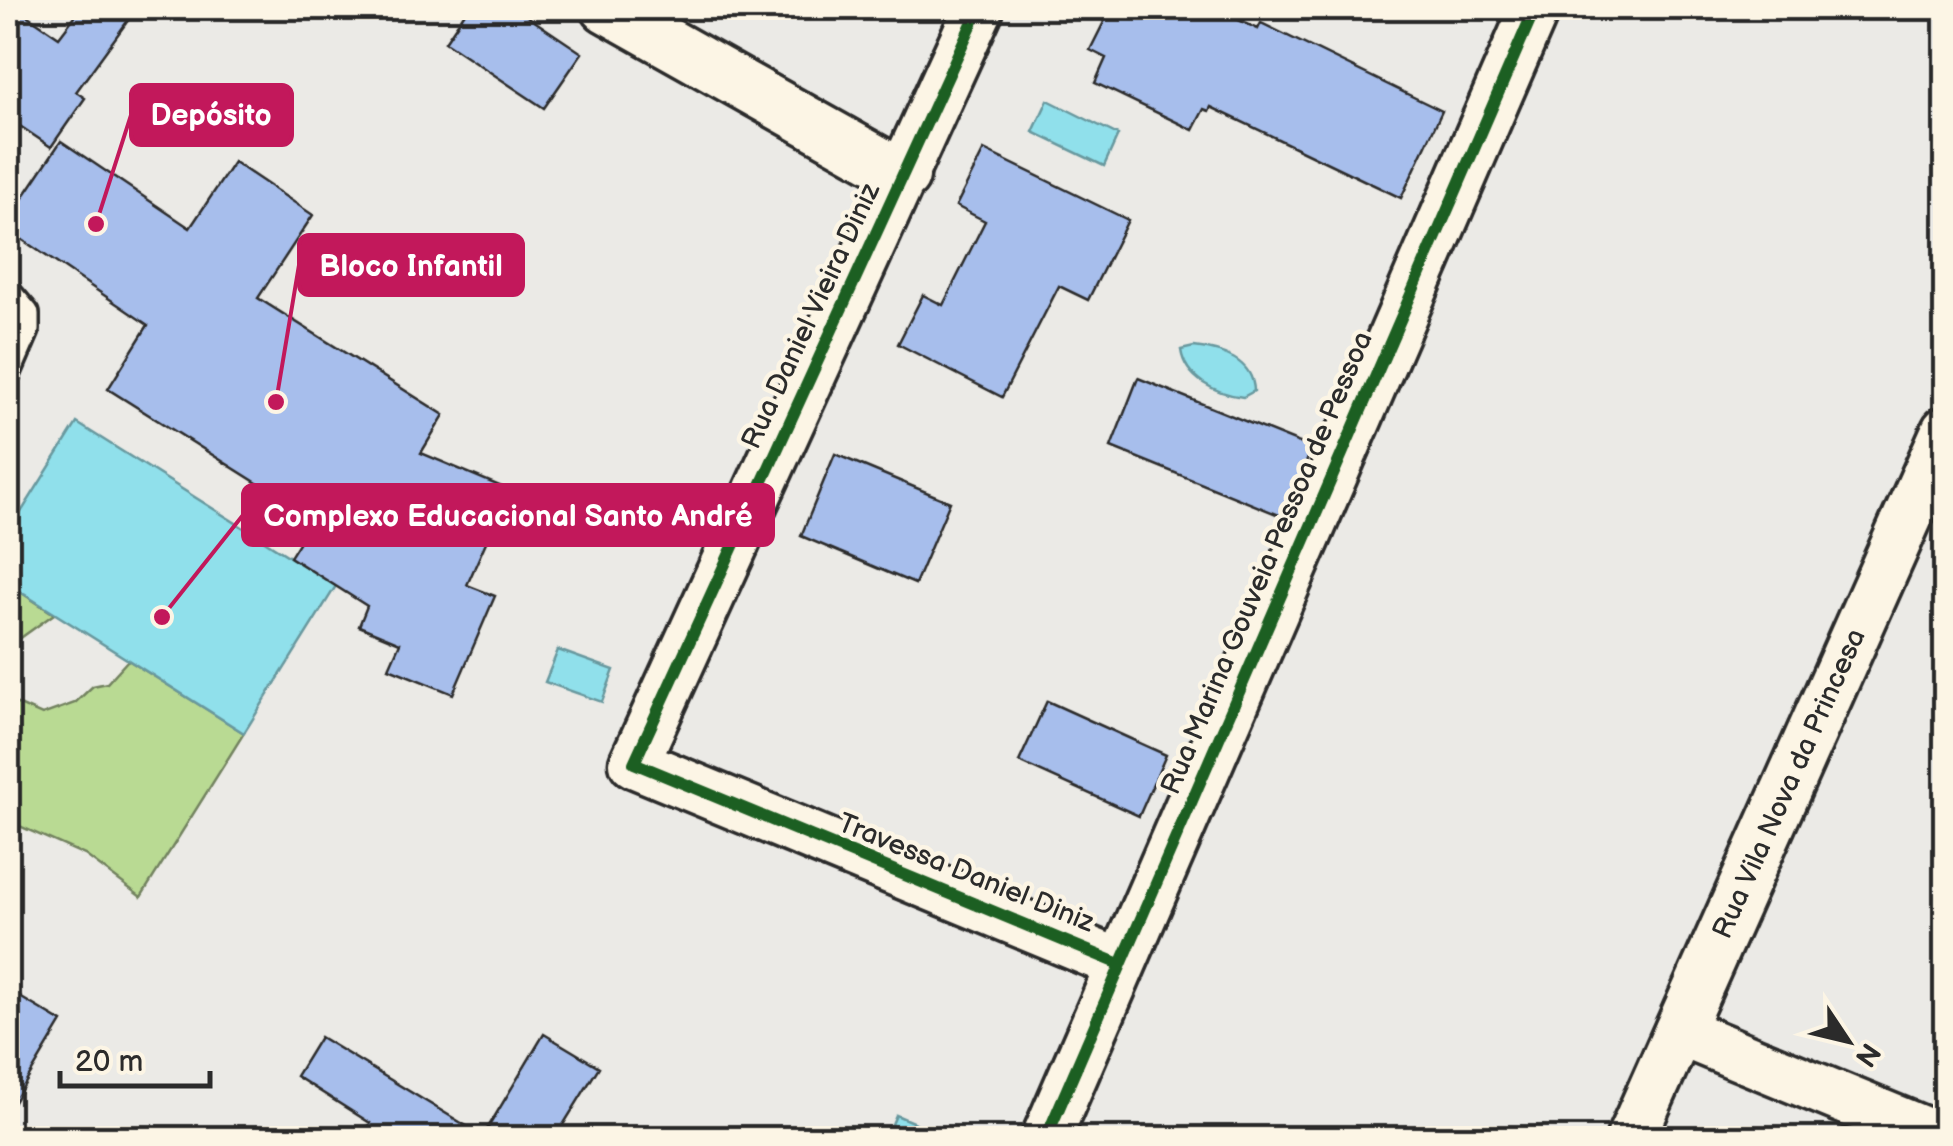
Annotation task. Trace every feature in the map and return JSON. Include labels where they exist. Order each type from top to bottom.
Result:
[{"type":"street","points":[[606,8],[905,176]]},
{"type":"street","name":"Rua Daniel Vieira Diniz","points":[[792,829],[634,763],[979,8]]},
{"type":"street","name":"Rua Marina Gouveia Pessoa de Pessoa","points":[[1046,1138],[1535,8]]},
{"type":"street","name":"Rua Vila Nova da Princesa","points":[[1631,1138],[1929,514],[1946,431]]},
{"type":"street","name":"Travessa Daniel Diniz","points":[[792,829],[1120,964]]},
{"type":"street","points":[[1679,1032],[1939,1138]]},
{"type":"lane","points":[[8,293],[26,314],[26,330],[8,372]]},
{"type":"green space","points":[[8,584],[54,614],[8,647]]},
{"type":"green space","points":[[128,660],[244,733],[141,897],[85,855],[8,821],[8,700],[42,715],[75,703],[93,686],[107,683]]},
{"type":"water","points":[[1048,100],[1118,135],[1104,166],[1033,132]]},
{"type":"water","points":[[1194,347],[1234,358],[1248,371],[1254,391],[1243,397],[1204,383],[1189,369],[1181,350]]},
{"type":"water","points":[[77,423],[336,586],[244,733],[8,584],[8,533]]},
{"type":"water","points":[[558,650],[614,670],[602,702],[545,682]]},
{"type":"water","points":[[896,1115],[950,1138],[886,1138]]},
{"type":"building","points":[[8,8],[16,8],[59,37],[81,8],[137,8],[76,92],[85,98],[51,147],[8,118]]},
{"type":"building","points":[[468,8],[515,8],[582,53],[544,108],[445,42]]},
{"type":"building","points":[[1111,8],[1213,8],[1258,29],[1261,23],[1442,111],[1401,198],[1211,107],[1209,111],[1204,109],[1193,130],[1095,83],[1106,58],[1090,50]]},
{"type":"building","points":[[61,141],[190,228],[234,162],[313,215],[258,298],[444,415],[421,453],[509,490],[467,585],[495,596],[453,694],[389,668],[400,643],[359,626],[367,606],[290,557],[314,519],[108,389],[148,325],[8,230],[8,220]]},
{"type":"building","points":[[984,150],[1128,220],[1088,300],[1059,286],[1002,397],[898,344],[923,295],[943,305],[985,221],[956,206]]},
{"type":"building","points":[[1138,378],[1312,448],[1284,517],[1111,447]]},
{"type":"building","points":[[835,454],[950,502],[915,584],[801,536]]},
{"type":"building","points":[[1047,701],[1166,755],[1139,816],[1019,762]]},
{"type":"building","points":[[8,990],[62,1022],[8,1112]]},
{"type":"building","points":[[544,1034],[599,1067],[555,1138],[361,1138],[370,1123],[296,1076],[320,1037],[483,1136]]},
{"type":"cycle path","points":[[979,8],[634,763],[1120,964]]},
{"type":"cycle path","points":[[1046,1138],[1535,8]]},
{"type":"place","name":"Depósito","points":[[96,224]]},
{"type":"place","name":"Bloco Infantil","points":[[276,402]]},
{"type":"place","name":"Complexo Educacional Santo André","points":[[162,617]]}]
